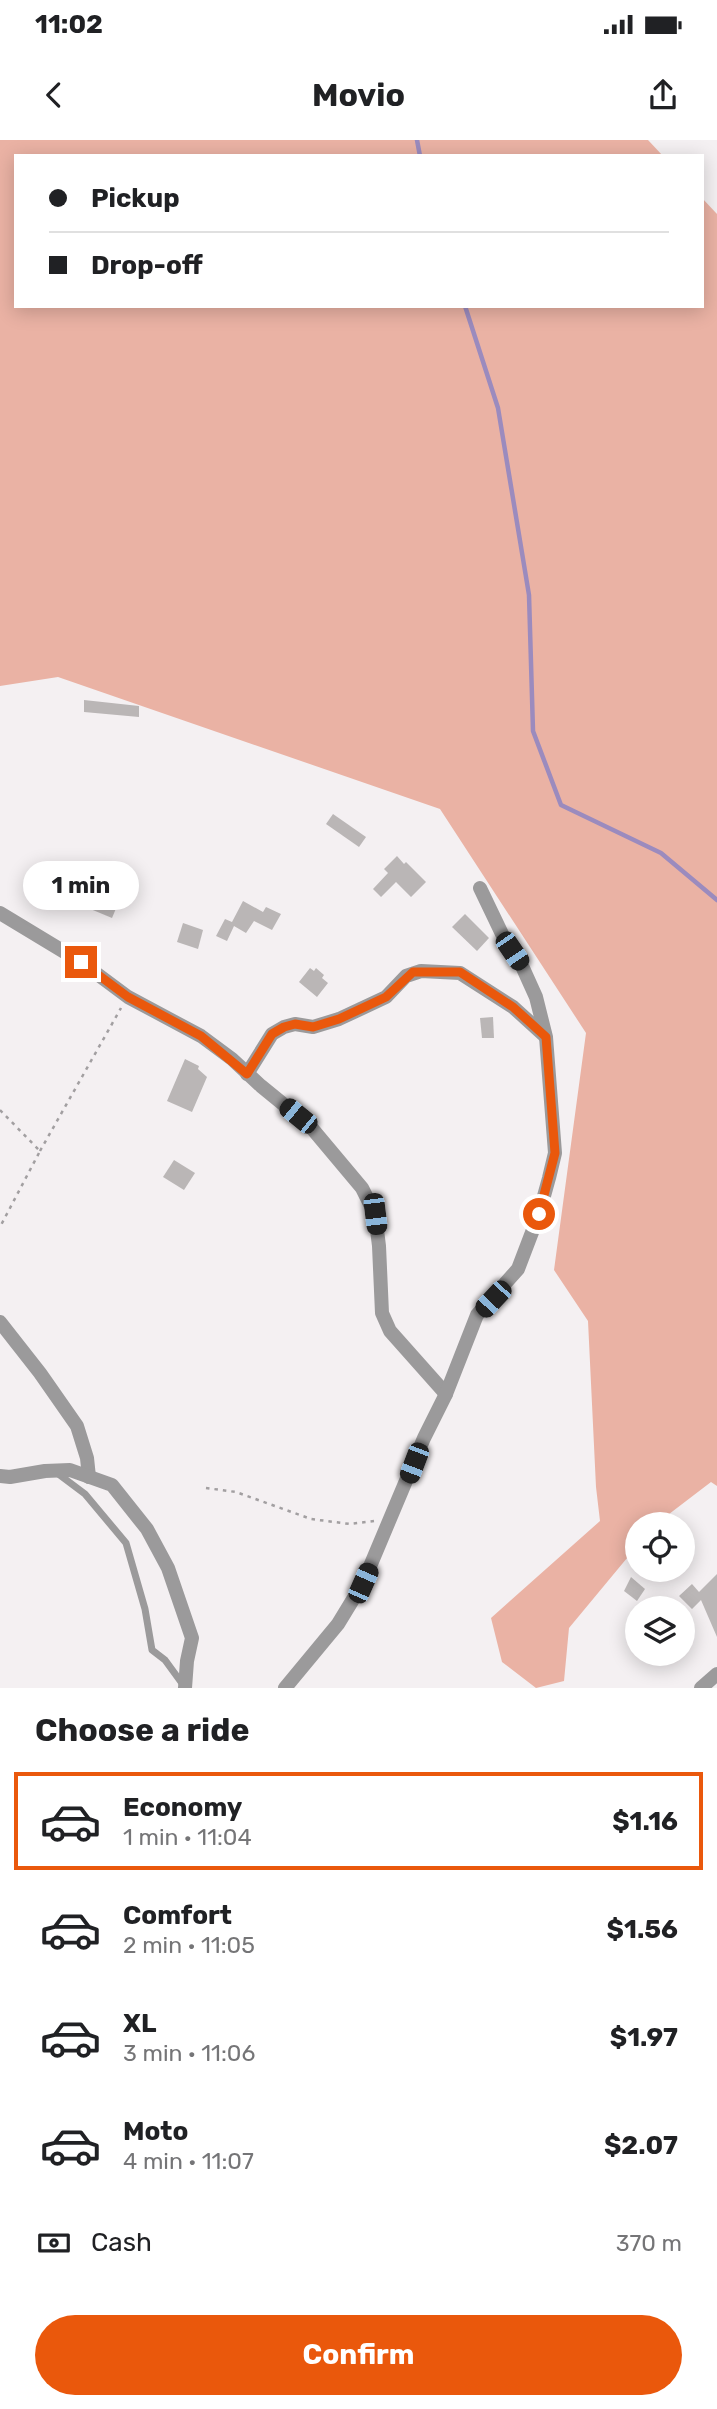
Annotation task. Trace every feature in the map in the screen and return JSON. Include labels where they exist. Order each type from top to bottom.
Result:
[{"type":"street","points":[[285,1688],[338,1624],[363,1583],[424,1438],[446,1394],[477,1315],[518,1269],[539,1214],[549,1178],[555,1153],[546,1037],[522,966],[503,936],[480,888]]},
{"type":"street","points":[[0,913],[81,962],[128,997],[201,1036],[310,1126],[362,1188],[375,1214],[382,1313],[390,1331],[446,1394]]},
{"type":"street","points":[[247,1074],[272,1034],[295,1024],[313,1027],[339,1019],[386,997],[406,976],[421,971],[460,972],[513,1007],[546,1037]]},
{"type":"street","points":[[0,1322],[77,1426],[89,1477]]},
{"type":"street","points":[[0,1476],[70,1471],[112,1485],[147,1529],[168,1568],[192,1638],[185,1687]]},
{"type":"street","points":[[701,1688],[717,1674]]},
{"type":"lane","points":[[54,1471],[85,1494],[126,1543],[145,1609],[152,1650],[165,1660],[185,1687]]},
{"type":"path","points":[[0,1227],[128,997]]},
{"type":"path","points":[[0,1110],[40,1151]]},
{"type":"path","points":[[206,1488],[236,1492],[311,1520],[349,1524],[391,1519]]},
{"type":"shaded area","points":[[0,140],[648,140],[661,154],[14,154],[14,308],[704,308],[704,200],[717,214],[717,1486],[711,1482],[672,1512],[625,1512],[625,1560],[569,1628],[564,1681],[536,1688],[502,1662],[491,1618],[600,1521],[588,1321],[554,1270],[586,1033],[440,809],[58,677],[0,686]]},
{"type":"building","points":[[84,700],[139,706],[139,717],[84,712]]},
{"type":"building","points":[[333,814],[366,837],[359,847],[326,824]]},
{"type":"building","points":[[397,856],[426,882],[411,897],[396,882],[381,897],[373,889],[388,873],[384,869]]},
{"type":"building","points":[[81,891],[117,906],[112,918],[76,903]]},
{"type":"building","points":[[243,901],[263,912],[266,907],[281,914],[272,930],[254,921],[246,933],[234,926],[227,941],[216,936],[225,919],[232,922]]},
{"type":"building","points":[[465,914],[489,938],[477,951],[452,927]]},
{"type":"building","points":[[183,923],[203,930],[198,949],[177,942]]},
{"type":"building","points":[[310,968],[314,971],[316,968],[328,983],[317,997],[299,982]]},
{"type":"building","points":[[493,1017],[494,1038],[482,1038],[480,1018]]},
{"type":"building","points":[[185,1059],[199,1066],[198,1069],[207,1077],[192,1112],[167,1101]]},
{"type":"building","points":[[174,1160],[195,1173],[184,1190],[163,1177]]},
{"type":"building","points":[[717,1574],[717,1637],[701,1600],[695,1606],[695,1596],[679,1596],[692,1584],[699,1592]]},
{"type":"building","points":[[628,1582],[637,1582],[645,1589],[640,1596],[630,1596],[624,1591]]},
{"type":"waterway","points":[[417,140],[420,154]]},
{"type":"waterway","points":[[466,308],[498,408],[529,595],[533,731],[561,805],[661,853],[717,900]]},
{"type":"route","points":[[81,962],[128,997],[201,1036],[247,1074],[264,1044],[272,1034],[284,1027],[295,1024],[313,1027],[339,1019],[386,997],[413,972],[460,972],[513,1007],[546,1037],[555,1153],[539,1214]]}]
